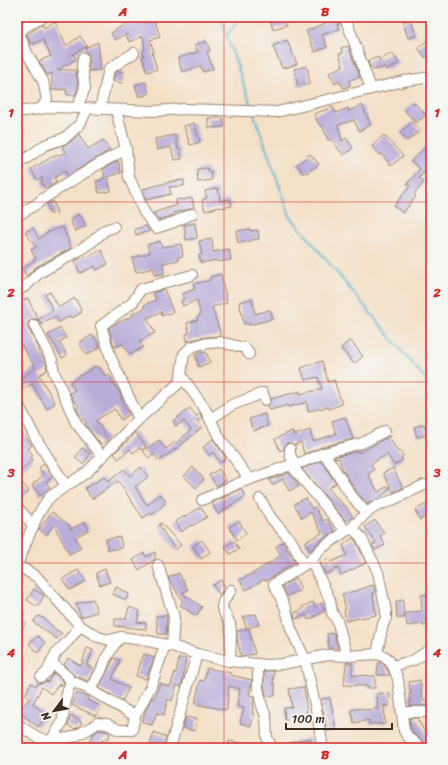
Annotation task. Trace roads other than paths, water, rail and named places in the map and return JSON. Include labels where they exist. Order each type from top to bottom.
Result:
[{"type":"street","points":[[41,17],[25,27],[19,33],[27,53],[43,81],[47,99],[42,108]]},
{"type":"street","points":[[345,17],[370,86],[368,90]]},
{"type":"street","points":[[100,109],[109,69],[134,53]]},
{"type":"street","points":[[17,161],[27,158],[45,145],[65,138],[80,124],[85,88],[82,66],[83,58]]},
{"type":"street","points":[[17,112],[42,108],[154,111],[184,109],[277,112],[404,81],[431,77]]},
{"type":"street","points":[[116,110],[126,150],[129,177],[144,212],[156,228],[192,214]]},
{"type":"street","points":[[17,216],[81,175],[126,150]]},
{"type":"street","points":[[17,291],[26,286],[38,273],[81,249],[105,230],[114,227]]},
{"type":"street","points":[[139,419],[111,358],[101,326],[133,302],[141,289],[192,275]]},
{"type":"street","points":[[34,326],[52,360],[54,372],[76,423],[102,456]]},
{"type":"street","points":[[249,354],[245,348],[220,342],[191,347],[184,354],[180,382],[139,419],[87,472],[46,502],[40,512],[17,565],[37,577],[80,626],[98,637],[110,640],[121,637],[168,645],[197,654],[230,661],[266,665],[282,664],[328,655],[347,656],[378,654],[386,657],[393,666],[398,679],[404,731],[421,748]]},
{"type":"street","points":[[181,375],[210,419],[219,437],[248,479]]},
{"type":"street","points":[[210,419],[232,405],[263,393],[265,400]]},
{"type":"street","points":[[17,402],[35,437],[66,486]]},
{"type":"street","points":[[202,500],[248,479],[324,453],[362,443],[385,431]]},
{"type":"street","points":[[290,449],[293,464],[349,529],[361,537],[378,572],[386,611],[386,618],[383,624],[378,654]]},
{"type":"street","points":[[324,453],[351,496],[366,513]]},
{"type":"street","points":[[323,748],[305,659],[292,629],[286,609],[274,584],[307,562],[322,548],[349,529],[366,513],[377,506],[424,484]]},
{"type":"street","points":[[260,499],[271,518],[307,562],[330,600],[332,612],[337,620],[347,656]]},
{"type":"street","points":[[17,507],[34,526]]},
{"type":"street","points":[[48,745],[59,738],[73,737],[82,731],[94,727],[97,723],[107,724],[119,730],[132,730],[135,716],[151,686],[168,645],[174,617],[158,565]]},
{"type":"street","points":[[230,661],[230,624],[222,608],[223,602],[231,590]]},
{"type":"street","points":[[40,677],[47,672],[56,653],[80,626]]},
{"type":"street","points":[[89,690],[102,671],[105,660],[114,645],[121,637]]},
{"type":"street","points":[[393,666],[414,660],[431,649]]},
{"type":"street","points":[[170,748],[197,654]]},
{"type":"street","points":[[51,662],[71,681],[135,716]]},
{"type":"street","points":[[258,664],[258,688],[266,717],[267,738],[272,748]]},
{"type":"street","points":[[48,745],[63,720],[64,705],[71,681]]},
{"type":"street","points":[[402,712],[431,712]]},
{"type":"street","points":[[17,724],[48,745]]},
{"type":"waterway","points":[[220,17],[252,108]]},
{"type":"waterway","points":[[227,36],[240,17]]},
{"type":"waterway","points":[[254,114],[290,216],[431,386]]}]
